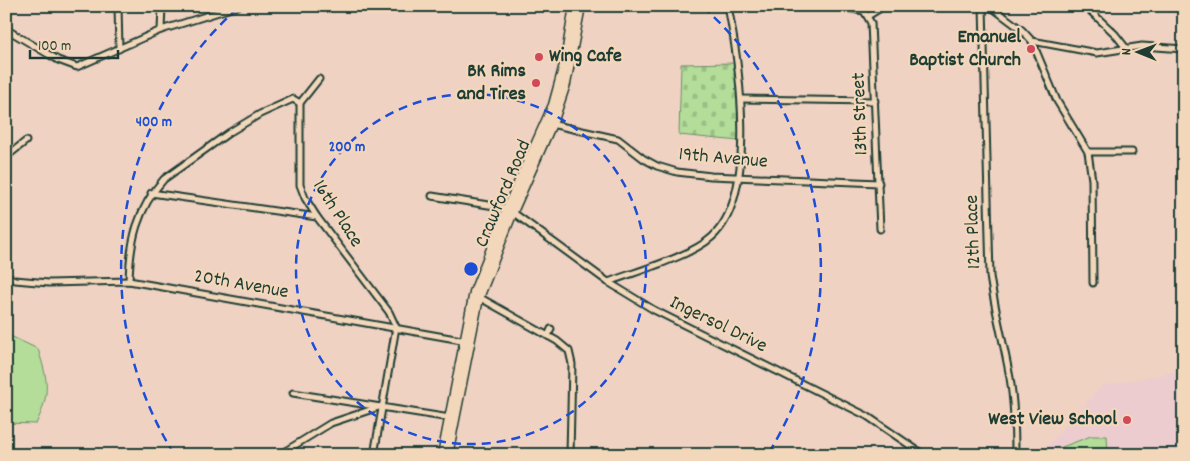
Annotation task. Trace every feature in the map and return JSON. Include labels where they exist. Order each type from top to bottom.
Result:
[{"type":"main road","name":"Crawford Road","points":[[549,123],[565,61],[574,6]]},
{"type":"main road","name":"Crawford Road","points":[[448,455],[452,418],[476,295],[510,210],[566,84],[581,6]]},
{"type":"main road","name":"Crawford Road","points":[[442,455],[452,418]]},
{"type":"street","points":[[118,6],[119,50]]},
{"type":"street","points":[[161,30],[162,6]]},
{"type":"street","points":[[6,29],[70,66],[84,66],[161,30],[238,6]]},
{"type":"street","points":[[608,282],[694,249],[712,238],[726,223],[739,177],[742,99],[728,6]]},
{"type":"street","points":[[834,6],[856,9],[868,16],[884,6]]},
{"type":"street","name":"12th Place","points":[[984,6],[990,276],[995,310],[1010,377],[1014,411],[1015,455]]},
{"type":"street","points":[[990,6],[1022,30],[1032,41],[1056,101],[1088,152],[1092,180],[1093,283]]},
{"type":"street","points":[[1085,6],[1116,34],[1126,48]]},
{"type":"street","name":"13th Street","points":[[868,16],[872,30],[880,229]]},
{"type":"street","points":[[1032,41],[1097,53],[1142,46],[1184,49]]},
{"type":"street","points":[[129,281],[131,252],[138,219],[151,193],[174,170],[238,127],[286,101],[293,99],[300,103],[319,79]]},
{"type":"street","points":[[742,99],[874,101]]},
{"type":"street","name":"16th Place","points":[[300,103],[300,184],[305,198],[389,312],[396,327]]},
{"type":"street","name":"19th Avenue","points":[[549,123],[618,139],[644,159],[670,170],[711,176],[879,183]]},
{"type":"street","points":[[6,157],[26,141]]},
{"type":"street","points":[[1088,152],[1132,152]]},
{"type":"street","points":[[151,193],[317,216]]},
{"type":"street","points":[[432,196],[510,210]]},
{"type":"street","name":"Ingersol Drive","points":[[510,210],[608,282],[654,310],[868,416],[924,455]]},
{"type":"street","name":"20th Avenue","points":[[6,276],[15,280],[49,283],[129,281],[396,327],[466,341]]},
{"type":"street","points":[[476,295],[563,345],[571,357],[570,455]]},
{"type":"street","points":[[374,455],[396,327]]},
{"type":"street","points":[[548,336],[551,329]]},
{"type":"street","points":[[293,393],[452,418]]},
{"type":"street","points":[[279,455],[330,423],[383,406]]},
{"type":"shaded area","name":"West View School","points":[[1184,370],[1184,455],[1039,455],[1102,386]]},
{"type":"green space","points":[[735,63],[739,141],[679,135],[681,64]]},
{"type":"green space","points":[[6,334],[38,349],[46,378],[46,395],[36,424],[6,423]]},
{"type":"green space","points":[[1091,436],[1107,436],[1108,455],[1053,455],[1062,447]]},
{"type":"place","name":"Emanuel Baptist Church","points":[[1031,49]]},
{"type":"place","name":"Wing Cafe","points":[[539,57]]},
{"type":"place","name":"BK Rims and Tires","points":[[536,83]]},
{"type":"place","name":"West View School","points":[[1127,420]]}]
